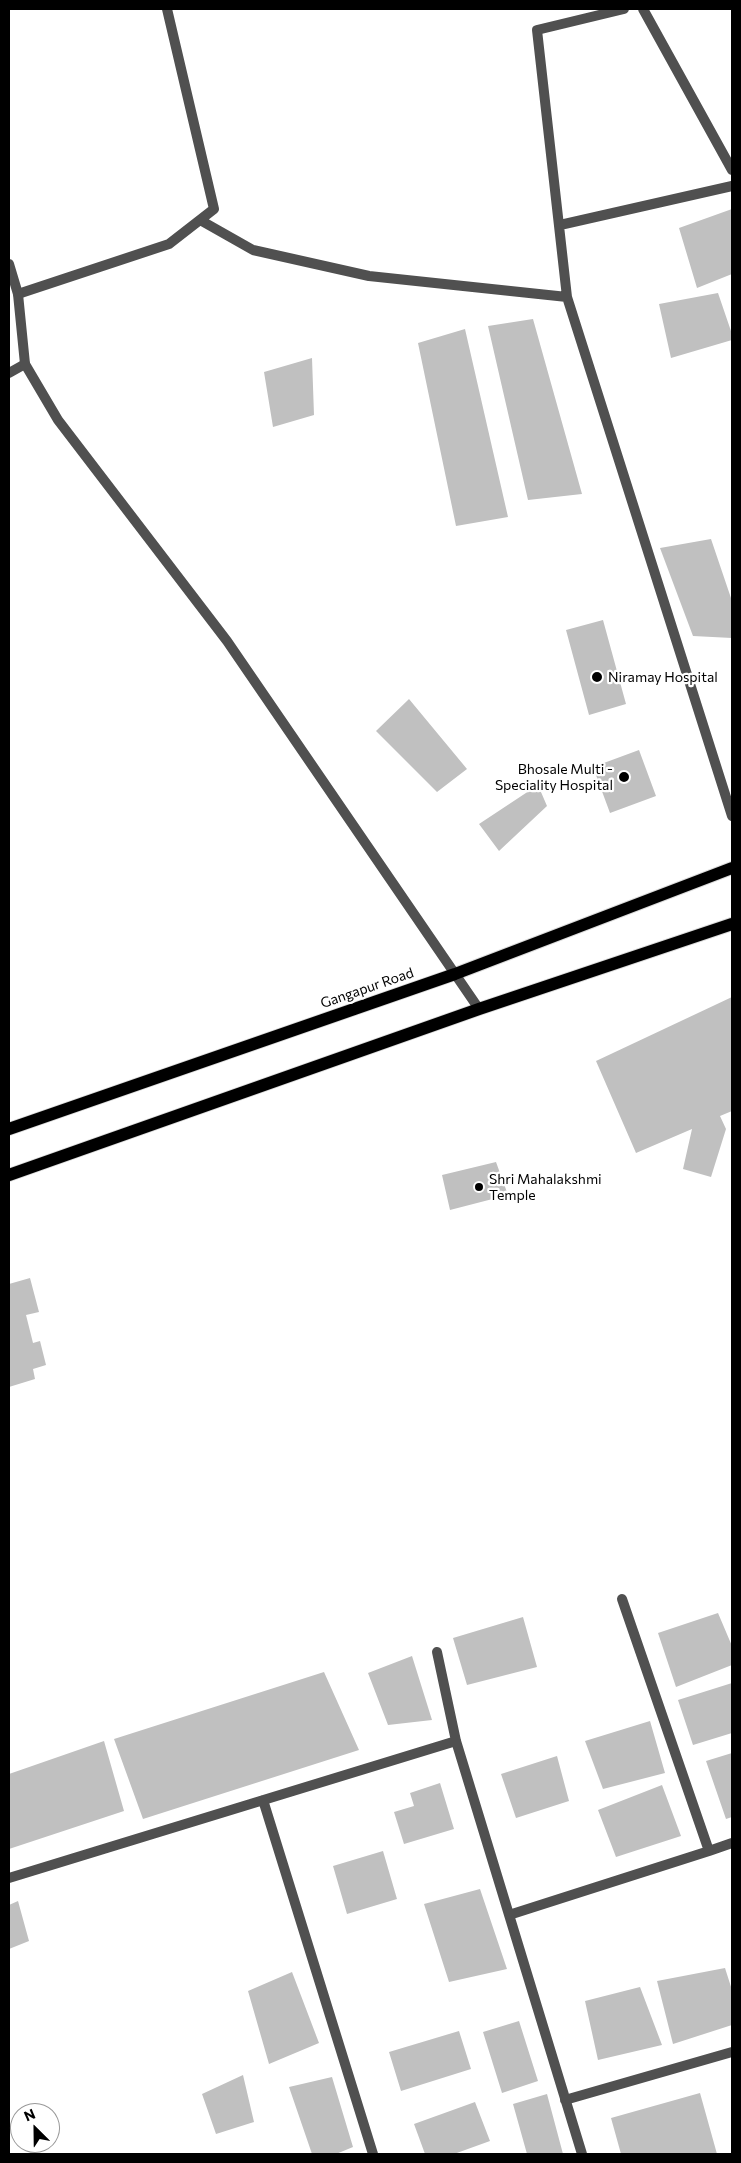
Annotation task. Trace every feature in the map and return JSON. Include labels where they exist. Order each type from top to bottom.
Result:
[{"type":"main road","name":"Gangapur Road","points":[[9,1129],[455,974],[732,868]]},
{"type":"main road","points":[[9,1175],[479,1009],[732,924]]},
{"type":"street","points":[[18,294],[169,244],[214,208],[167,9]]},
{"type":"street","points":[[624,9],[538,30],[567,297],[732,816]]},
{"type":"street","points":[[643,9],[732,170]]},
{"type":"street","points":[[560,225],[732,186]]},
{"type":"street","points":[[200,220],[253,250],[368,276],[567,297]]},
{"type":"street","points":[[9,264],[18,294],[25,364],[58,420],[227,641],[479,1009]]},
{"type":"street","points":[[9,373],[25,364]]},
{"type":"street","points":[[622,1599],[709,1851]]},
{"type":"street","points":[[437,1652],[456,1741],[582,2154]]},
{"type":"street","points":[[9,1878],[456,1741]]},
{"type":"street","points":[[263,1800],[373,2154]]},
{"type":"street","points":[[509,1915],[732,1843]]},
{"type":"street","points":[[565,2100],[732,2052]]},
{"type":"building","points":[[732,209],[732,274],[697,288],[679,228]]},
{"type":"building","points":[[718,293],[732,334],[732,340],[671,358],[659,304]]},
{"type":"building","points":[[533,319],[582,494],[528,500],[488,326]]},
{"type":"building","points":[[465,329],[508,517],[456,526],[418,343]]},
{"type":"building","points":[[312,358],[314,415],[273,427],[264,372]]},
{"type":"building","points":[[711,539],[732,601],[732,638],[693,636],[660,548]]},
{"type":"building","points":[[603,620],[626,704],[589,715],[566,630]]},
{"type":"building","points":[[409,699],[467,769],[437,792],[376,731]]},
{"type":"building","points":[[639,750],[656,796],[610,813],[593,767]]},
{"type":"building","points":[[538,785],[547,806],[499,851],[479,824]]},
{"type":"building","points":[[732,997],[732,1111],[720,1116],[726,1129],[711,1177],[683,1169],[692,1129],[636,1153],[596,1061]]},
{"type":"building","points":[[496,1162],[508,1195],[450,1210],[442,1175]]},
{"type":"building","points":[[30,1278],[39,1312],[26,1315],[33,1343],[40,1341],[46,1365],[33,1369],[35,1379],[9,1387],[9,1284]]},
{"type":"building","points":[[718,1613],[732,1646],[732,1665],[676,1687],[658,1633]]},
{"type":"building","points":[[523,1617],[537,1667],[467,1685],[453,1638]]},
{"type":"building","points":[[412,1656],[432,1720],[388,1725],[368,1673]]},
{"type":"building","points":[[324,1672],[359,1750],[143,1819],[114,1739]]},
{"type":"building","points":[[732,1683],[732,1733],[693,1745],[678,1700]]},
{"type":"building","points":[[650,1721],[665,1773],[603,1789],[585,1741]]},
{"type":"building","points":[[104,1741],[124,1811],[9,1849],[9,1774]]},
{"type":"building","points":[[732,1753],[732,1817],[726,1819],[706,1761]]},
{"type":"building","points":[[557,1756],[569,1801],[516,1818],[501,1774]]},
{"type":"building","points":[[440,1783],[454,1829],[404,1844],[394,1812],[414,1806],[410,1793]]},
{"type":"building","points":[[662,1785],[681,1836],[616,1857],[598,1810]]},
{"type":"building","points":[[383,1851],[397,1899],[347,1914],[333,1866]]},
{"type":"building","points":[[480,1889],[507,1969],[449,1982],[424,1904]]},
{"type":"building","points":[[18,1901],[29,1941],[9,1949],[9,1905]]},
{"type":"building","points":[[725,1968],[732,1990],[732,2025],[673,2044],[657,1981]]},
{"type":"building","points":[[292,1972],[319,2043],[269,2064],[248,1991]]},
{"type":"building","points":[[640,1987],[662,2045],[598,2060],[585,2001]]},
{"type":"building","points":[[519,2021],[538,2081],[502,2093],[483,2032]]},
{"type":"building","points":[[459,2031],[471,2069],[401,2091],[389,2052]]},
{"type":"building","points":[[243,2075],[254,2122],[216,2134],[202,2094]]},
{"type":"building","points":[[332,2077],[353,2147],[336,2154],[312,2154],[289,2087]]},
{"type":"building","points":[[700,2093],[717,2154],[621,2154],[611,2118]]},
{"type":"building","points":[[547,2094],[563,2154],[527,2154],[513,2104]]},
{"type":"building","points":[[475,2102],[490,2141],[454,2154],[425,2154],[414,2124]]},
{"type":"place","name":"Niramay Hospital","points":[[597,677]]},
{"type":"place","name":"Bhosale Multi - Speciality Hospital","points":[[624,777]]},
{"type":"place","name":"Shri Mahalakshmi Temple","points":[[479,1187]]}]
